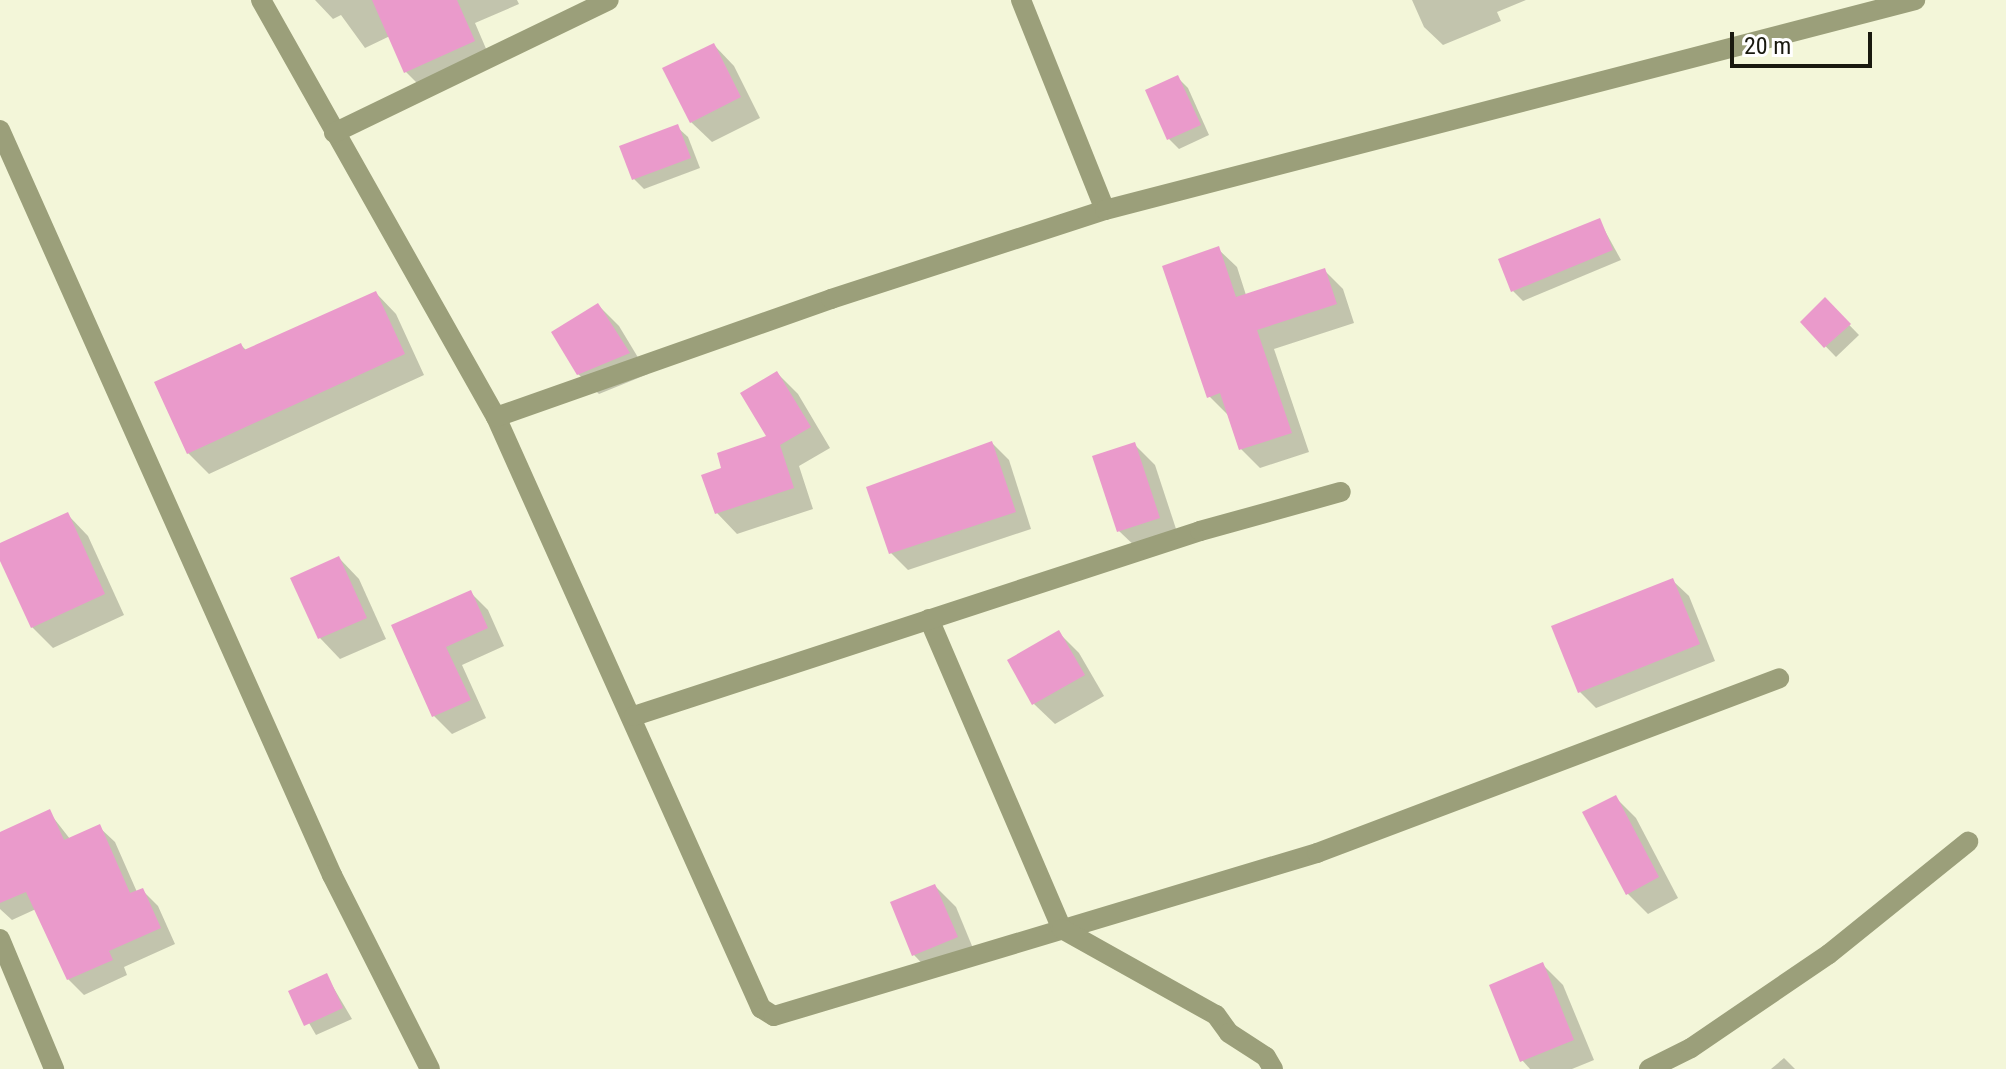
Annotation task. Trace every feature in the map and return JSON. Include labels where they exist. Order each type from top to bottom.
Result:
[{"type":"street","points":[[261,0],[496,417],[634,716],[761,1008],[774,1016],[1317,853],[1779,678]]},
{"type":"street","points":[[334,133],[609,0]]},
{"type":"street","points":[[1021,0],[1105,210]]},
{"type":"street","points":[[496,417],[831,299],[1105,210],[1915,0]]},
{"type":"street","points":[[0,130],[325,861],[430,1069]]},
{"type":"street","points":[[634,716],[1200,531],[1341,492]]},
{"type":"street","points":[[929,619],[1062,929],[1216,1015],[1229,1033],[1266,1057],[1273,1069]]},
{"type":"street","points":[[1649,1069],[1691,1048],[1829,954],[1968,842]]},
{"type":"street","points":[[0,939],[54,1069]]},
{"type":"building","points":[[372,0],[457,0],[475,41],[404,73]]},
{"type":"building","points":[[714,43],[741,97],[690,123],[662,68]]},
{"type":"building","points":[[1178,75],[1201,125],[1167,140],[1145,90]]},
{"type":"building","points":[[678,124],[691,158],[632,180],[619,146]]},
{"type":"building","points":[[1600,218],[1613,250],[1511,292],[1498,259]]},
{"type":"building","points":[[1219,246],[1236,297],[1325,268],[1337,304],[1257,330],[1292,433],[1239,450],[1220,393],[1207,398],[1162,266]]},
{"type":"building","points":[[376,291],[405,354],[187,454],[154,382],[241,343],[244,350]]},
{"type":"building","points":[[1825,297],[1851,324],[1824,348],[1800,322]]},
{"type":"building","points":[[598,303],[630,353],[577,375],[551,332]]},
{"type":"building","points":[[777,371],[811,427],[780,445],[794,488],[715,514],[701,475],[721,468],[717,453],[766,436],[740,393]]},
{"type":"building","points":[[992,441],[1016,512],[889,554],[866,487]]},
{"type":"building","points":[[1135,442],[1160,518],[1117,532],[1092,456]]},
{"type":"building","points":[[68,512],[105,594],[31,628],[0,561],[0,543]]},
{"type":"building","points":[[339,556],[367,618],[318,639],[290,578]]},
{"type":"building","points":[[1673,578],[1700,644],[1578,693],[1551,626]]},
{"type":"building","points":[[471,590],[488,628],[446,647],[471,700],[432,717],[391,625]]},
{"type":"building","points":[[1059,630],[1085,675],[1032,705],[1007,660]]},
{"type":"building","points":[[1616,795],[1659,877],[1626,895],[1582,812]]},
{"type":"building","points":[[50,809],[64,840],[100,824],[130,893],[143,888],[161,928],[109,951],[113,960],[67,980],[26,892],[0,903],[0,832]]},
{"type":"building","points":[[935,884],[958,937],[912,956],[890,902]]},
{"type":"building","points":[[1543,962],[1574,1040],[1520,1062],[1489,985]]},
{"type":"building","points":[[327,973],[343,1008],[304,1026],[288,991]]}]
